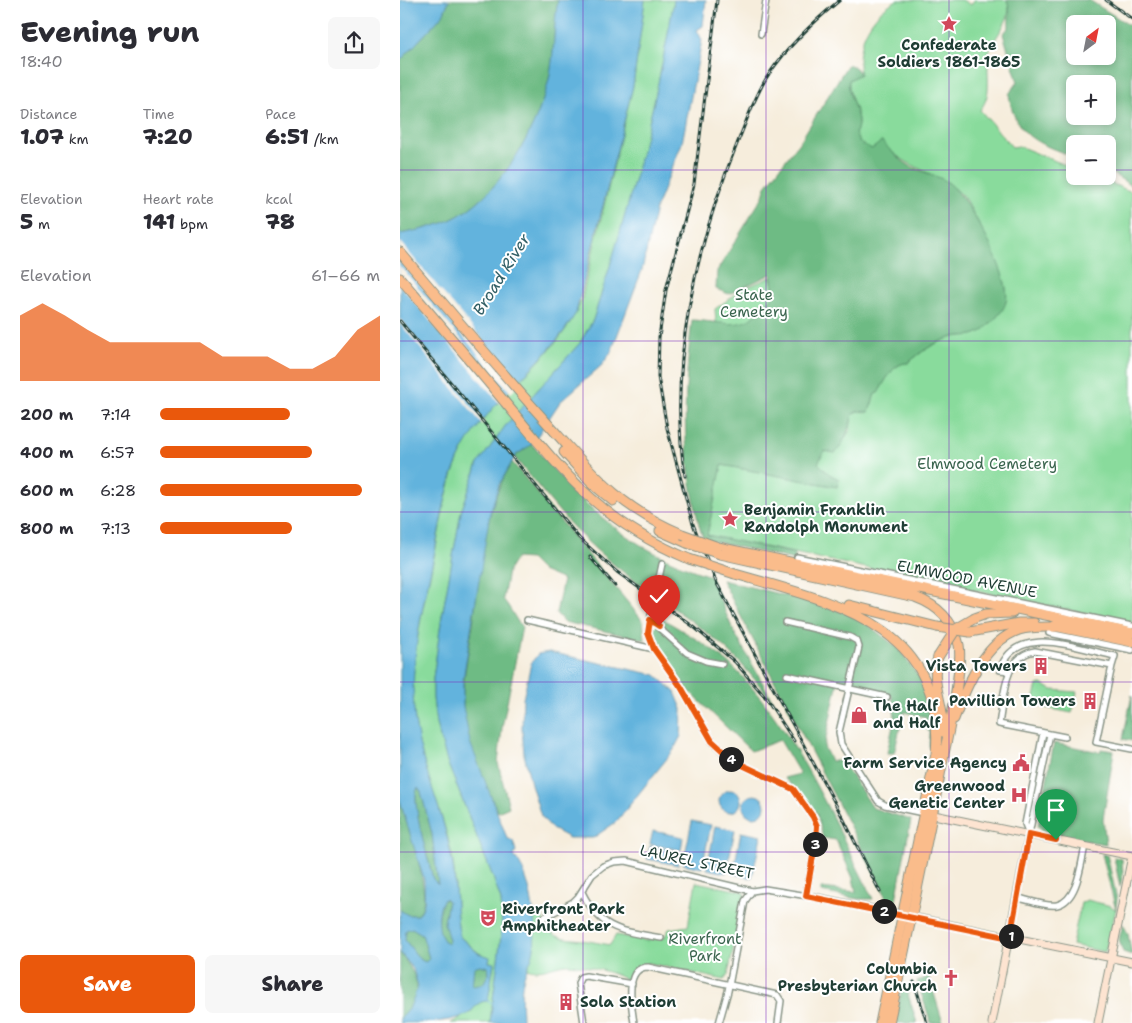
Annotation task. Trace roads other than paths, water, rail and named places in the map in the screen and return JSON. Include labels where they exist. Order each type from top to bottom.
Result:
[{"type":"highway","points":[[400,252],[537,414],[585,476],[609,498],[638,519],[687,543],[922,600],[937,609],[953,628],[959,648],[959,663],[948,732],[928,814],[889,1023]]},
{"type":"highway","points":[[400,278],[577,487],[614,518],[649,540],[689,559],[735,574],[800,593],[937,627],[970,632],[1019,623],[1037,623],[1058,627]]},
{"type":"highway","points":[[554,435],[615,495],[652,520],[719,551],[1045,616],[1132,642]]},
{"type":"highway","points":[[800,593],[859,614],[879,626],[902,648],[920,672],[932,700],[938,723],[928,814]]},
{"type":"highway","points":[[936,754],[943,731],[944,718],[935,681],[938,657],[956,629],[986,614],[1006,612],[1045,616]]},
{"type":"highway","points":[[948,732],[971,682],[991,648],[1017,631],[1035,627],[1072,625],[1132,633]]},
{"type":"highway","points":[[880,1023],[908,915]]},
{"type":"street","points":[[761,34],[766,0]]},
{"type":"street","name":"ELMWOOD AVENUE","points":[[797,557],[1132,626]]},
{"type":"street","points":[[662,564],[648,633],[654,649],[681,687],[712,741],[722,752],[734,761],[793,789],[813,817],[817,826],[816,839],[806,896]]},
{"type":"street","points":[[528,620],[654,649]]},
{"type":"street","points":[[650,620],[688,653],[722,664]]},
{"type":"street","points":[[785,622],[854,638],[859,647],[839,738],[878,801],[885,805],[1132,856],[1098,1023]]},
{"type":"street","points":[[1049,633],[1132,650]]},
{"type":"street","points":[[1010,672],[1000,670],[1008,652],[1034,641],[1115,656],[1096,742],[1130,749]]},
{"type":"street","points":[[1065,737],[999,724],[1010,672],[1017,658],[1027,652],[1035,651],[1112,666]]},
{"type":"street","points":[[787,676],[888,697]]},
{"type":"street","points":[[1029,834],[1025,824],[1044,733]]},
{"type":"street","points":[[992,1023],[1050,734]]},
{"type":"street","points":[[1018,898],[1050,905],[1057,905],[1063,902],[1076,886],[1085,846]]},
{"type":"street","name":"LAUREL STREET","points":[[540,919],[573,902],[582,892],[592,874],[603,866],[626,861],[752,891],[766,889],[908,915],[1131,962]]},
{"type":"street","points":[[719,1023],[729,984],[745,901],[752,891]]},
{"type":"street","points":[[582,892],[594,912],[615,929],[661,938]]},
{"type":"street","points":[[634,1023],[630,997],[632,984],[636,971],[648,967],[777,995],[781,998],[778,1023]]},
{"type":"street","points":[[584,1023],[578,983],[581,977],[586,976],[632,984]]},
{"type":"water","points":[[400,0],[449,0],[443,15],[400,61]]},
{"type":"water","name":"Broad River","points":[[558,0],[645,0],[633,86],[576,313],[552,346],[494,407],[461,453],[446,496],[417,641],[413,684],[419,743],[451,855],[460,937],[478,953],[490,957],[489,962],[494,963],[488,1001],[480,1002],[466,1015],[450,1020],[426,1023],[400,1023],[400,1019],[410,1007],[418,986],[413,969],[400,952],[400,910],[408,915],[418,915],[424,903],[424,880],[400,801],[400,234],[437,225],[458,216],[490,191],[516,156],[536,118],[549,79]],"holes":[[[418,788],[421,792],[432,834],[438,884],[433,879],[418,817],[416,794]],[[445,898],[448,901],[444,923],[449,940],[448,944],[444,941],[439,929],[439,914]],[[412,928],[422,934],[429,958],[426,962],[420,960],[405,940],[406,930]],[[480,965],[488,967],[489,973],[483,984],[472,985],[474,967]]]},
{"type":"water","points":[[674,0],[706,0],[703,26],[697,30],[702,40],[682,143],[656,208],[642,270],[611,352],[602,365],[560,402],[532,444],[516,455],[499,485],[490,513],[463,680],[463,706],[470,742],[507,838],[513,841],[516,851],[514,856],[525,874],[529,886],[535,938],[531,961],[522,986],[522,1023],[490,1023],[502,928],[501,901],[448,764],[436,724],[433,678],[442,616],[461,512],[478,464],[506,425],[580,343],[593,320],[640,161],[659,81]]},
{"type":"water","points":[[549,652],[656,675],[675,692],[682,709],[681,736],[673,751],[616,822],[593,838],[569,838],[552,829],[541,816],[531,784],[524,754],[522,728],[523,699],[531,663],[538,654]]},
{"type":"water","points":[[730,790],[738,793],[741,801],[738,809],[730,812],[722,809],[719,801],[722,793]]},
{"type":"water","points":[[754,795],[762,798],[765,806],[762,814],[754,817],[746,814],[743,806],[746,798]]},
{"type":"water","points":[[692,821],[711,825],[702,868],[683,864]]},
{"type":"water","points":[[715,826],[735,830],[726,873],[707,869]]},
{"type":"water","points":[[653,831],[683,837],[681,850],[650,844]]},
{"type":"water","points":[[741,832],[761,836],[752,878],[733,874]]},
{"type":"water","points":[[650,846],[680,852],[678,865],[647,859]]},
{"type":"waterway","points":[[487,1001],[493,1003]]},
{"type":"railway","points":[[717,0],[694,184],[666,290],[659,337],[658,377],[667,428],[693,524],[716,582],[843,818],[880,892]]},
{"type":"railway","points":[[685,476],[680,434],[683,348],[690,305],[710,219],[752,105],[764,81],[793,44],[811,25],[840,0]]},
{"type":"railway","points":[[1106,0],[1132,19]]},
{"type":"railway","points":[[400,321],[579,538],[617,572],[694,627],[735,662],[766,698],[794,741]]},
{"type":"railway","points":[[590,557],[615,586]]},
{"type":"railway","points":[[914,982],[927,1023]]},
{"type":"place","name":"Confederate Soldiers 1861-1865","points":[[949,24]]},
{"type":"place","name":"Benjamin Franklin Randolph Monument","points":[[730,519]]},
{"type":"place","name":"Vista Towers","points":[[1041,666]]},
{"type":"place","name":"Pavillion Towers","points":[[1090,701]]},
{"type":"place","name":"The Half and Half","points":[[859,715]]},
{"type":"place","name":"Farm Service Agency","points":[[1021,763]]},
{"type":"place","name":"Greenwood Genetic Center","points":[[1019,795]]},
{"type":"place","name":"Riverfront Park Amphitheater","points":[[488,918]]},
{"type":"place","name":"Columbia Presbyterian Church","points":[[951,978]]},
{"type":"place","name":"Sola Station","points":[[566,1002]]},
{"type":"park label","name":"State Cemetery","points":[[754,304]]},
{"type":"park label","name":"Elmwood Cemetery","points":[[987,464]]},
{"type":"park label","name":"Riverfront Park","points":[[705,948]]}]
